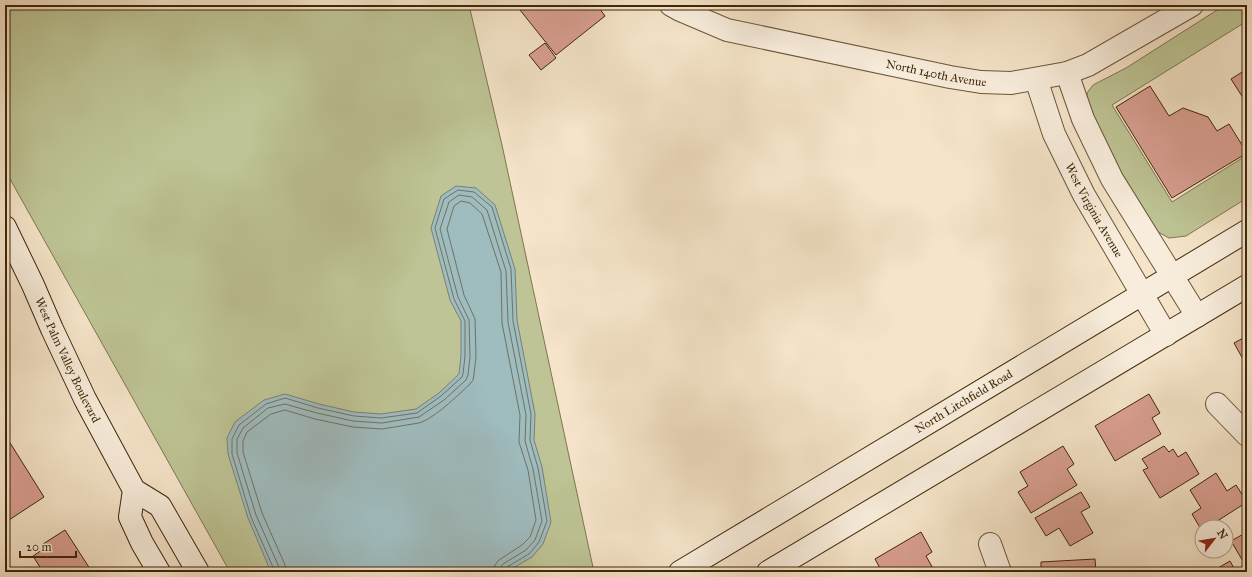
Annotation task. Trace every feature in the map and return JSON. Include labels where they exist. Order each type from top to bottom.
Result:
[{"type":"street","name":"North 140th Avenue","points":[[672,5],[680,10],[727,30],[950,77],[981,82],[1010,83],[1068,73],[1088,65],[1192,5]]},
{"type":"street","points":[[1068,73],[1083,119],[1112,179],[1197,316]]},
{"type":"street","name":"West Virginia Avenue","points":[[1036,79],[1054,134],[1081,188],[1166,334]]},
{"type":"street","name":"West Palm Valley Boulevard","points":[[5,227],[85,399],[134,490]]},
{"type":"street","name":"North Litchfield Road","points":[[680,572],[1247,231]]},
{"type":"street","points":[[768,572],[1247,286]]},
{"type":"street","points":[[1217,404],[1247,435]]},
{"type":"street","points":[[159,572],[142,543],[130,517],[134,490],[160,506],[198,572]]},
{"type":"street","points":[[990,544],[1000,572]]},
{"type":"green space","points":[[5,5],[469,5],[502,145],[594,572],[230,572],[5,170]]},
{"type":"green space","points":[[1225,5],[1247,5],[1247,21],[1112,105],[1172,202],[1247,155],[1247,198],[1186,236],[1169,238],[1158,232],[1109,152],[1087,107],[1087,93],[1093,85],[1126,68]]},
{"type":"water","points":[[456,186],[476,188],[495,205],[515,269],[517,320],[535,414],[534,440],[542,467],[551,522],[543,544],[532,557],[506,572],[271,572],[248,518],[228,454],[227,438],[235,422],[264,400],[285,394],[354,412],[381,414],[416,409],[439,393],[459,374],[461,356],[461,321],[450,300],[431,228],[441,196]]},
{"type":"building","points":[[516,5],[597,5],[605,16],[556,55]]},
{"type":"building","points":[[545,43],[556,58],[541,70],[529,55]]},
{"type":"building","points":[[1247,69],[1247,104],[1231,79]]},
{"type":"building","points":[[1150,86],[1169,116],[1183,108],[1208,117],[1217,131],[1229,124],[1247,153],[1172,198],[1116,107]]},
{"type":"building","points":[[1247,336],[1247,360],[1244,361],[1234,343]]},
{"type":"building","points":[[1149,394],[1160,413],[1152,418],[1161,434],[1115,461],[1095,426]]},
{"type":"building","points":[[7,438],[44,497],[9,520],[5,513],[5,439]]},
{"type":"building","points":[[1063,446],[1074,464],[1067,469],[1077,485],[1031,513],[1018,492],[1028,486],[1020,472]]},
{"type":"building","points":[[1164,446],[1169,452],[1173,449],[1178,457],[1186,452],[1199,474],[1160,498],[1143,470],[1148,468],[1142,459]]},
{"type":"building","points":[[1216,473],[1227,491],[1236,485],[1247,502],[1220,519],[1195,519],[1192,514],[1201,508],[1190,490]]},
{"type":"building","points":[[1081,492],[1090,507],[1081,512],[1093,533],[1070,546],[1059,528],[1046,536],[1035,518]]},
{"type":"building","points":[[65,530],[92,572],[43,572],[33,556],[45,548],[43,544]]},
{"type":"building","points":[[921,532],[932,552],[926,556],[935,572],[882,572],[875,559]]},
{"type":"building","points":[[1247,532],[1247,568],[1234,546],[1234,539]]},
{"type":"building","points":[[1095,559],[1096,572],[1041,572],[1041,562]]},
{"type":"building","points":[[1230,561],[1236,572],[1211,572]]},
{"type":"building","points":[[30,567],[33,572],[21,572]]}]
